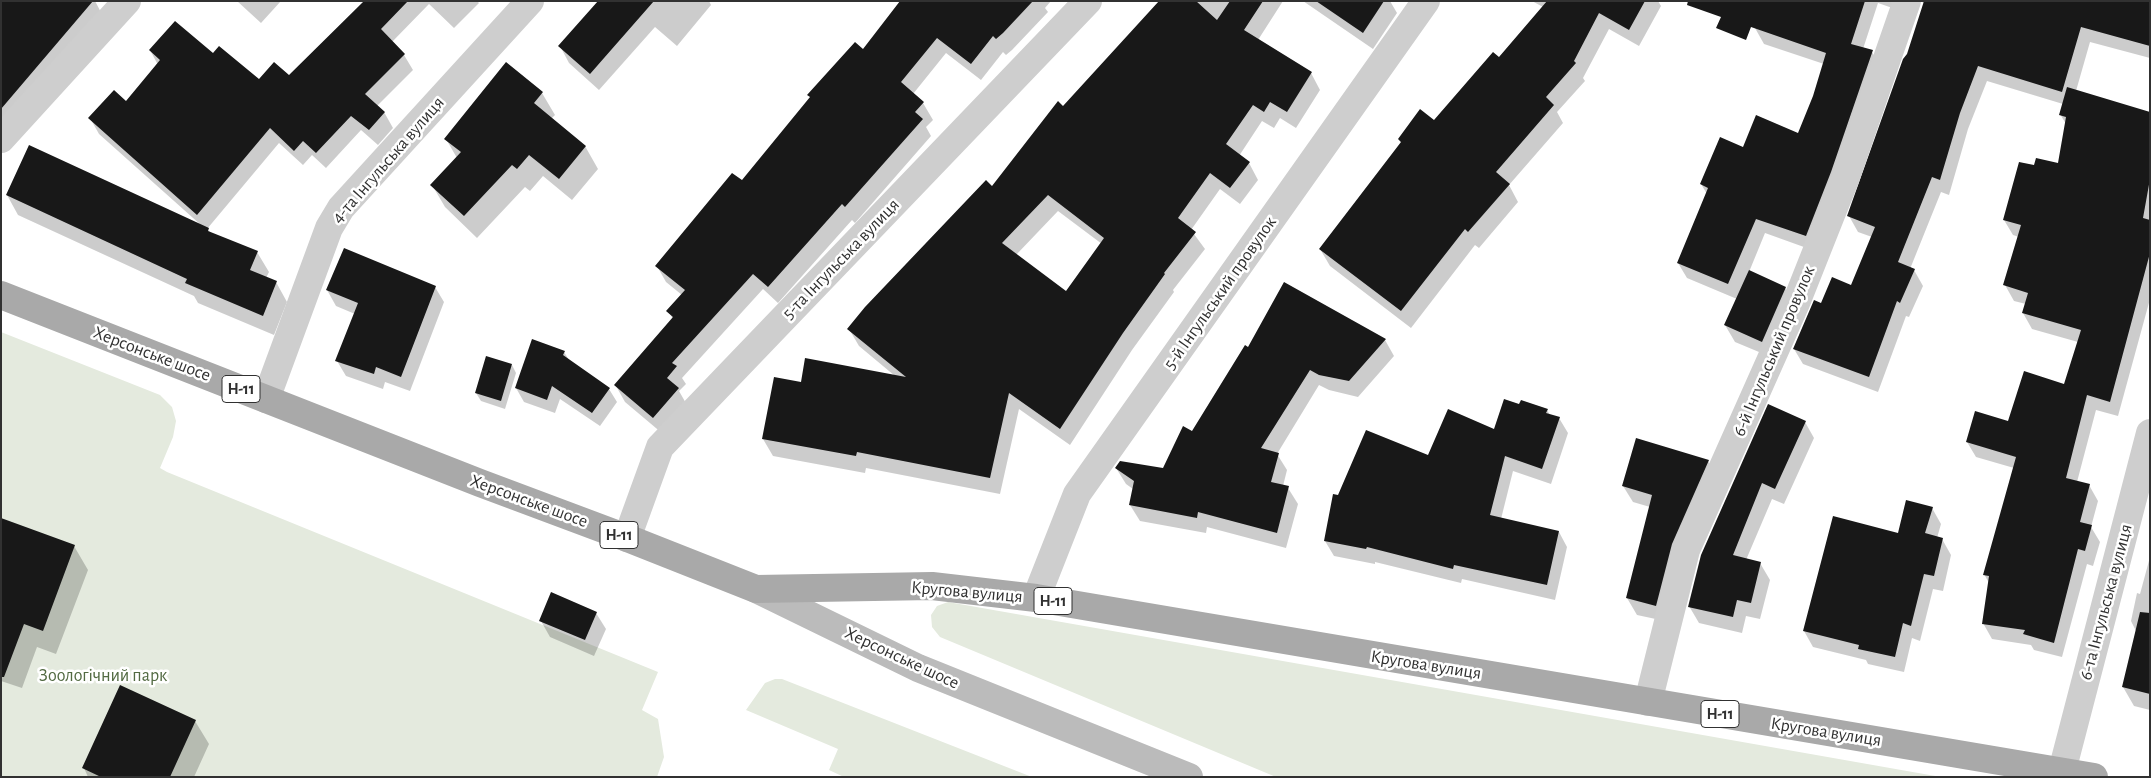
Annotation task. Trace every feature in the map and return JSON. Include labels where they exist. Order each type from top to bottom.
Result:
[{"type":"main road","name":"Херсонське шосе","points":[[1,296],[756,589],[918,668],[1189,777]]},
{"type":"main road","name":"Кругова вулиця","points":[[756,589],[932,586],[1036,598],[2094,777]]},
{"type":"street","points":[[1,138],[127,1]]},
{"type":"street","name":"4-та Інгульська вулиця","points":[[266,399],[329,228],[340,208],[530,1]]},
{"type":"street","name":"5-та Інгульська вулиця","points":[[627,538],[660,447],[1088,1]]},
{"type":"street","name":"5-й Інгульський провулок","points":[[1036,598],[1077,494],[1426,1]]},
{"type":"street","name":"6-й Інгульський провулок","points":[[1648,702],[1686,550],[1796,303],[1846,177],[1907,1]]},
{"type":"street","name":"6-та Інгульська вулиця","points":[[2062,771],[2150,433]]},
{"type":"green space","name":"Зоологічний парк","points":[[1,332],[160,395],[172,407],[176,421],[173,437],[160,468],[167,472],[658,672],[642,710],[658,719],[664,757],[657,777],[1,777]]},
{"type":"green space","points":[[948,602],[1941,777],[1276,777],[940,637],[932,627],[931,615],[937,606]]},
{"type":"green space","points":[[775,679],[782,679],[1032,777],[844,777],[829,770],[838,749],[746,710],[765,683]]},
{"type":"building","points":[[1,1],[93,1],[1,109]]},
{"type":"building","points":[[408,1],[381,29],[405,54],[365,94],[385,112],[369,130],[351,116],[316,153],[303,141],[294,151],[270,128],[197,215],[88,118],[114,90],[126,101],[160,60],[149,50],[175,21],[213,53],[219,46],[259,79],[274,62],[289,75],[363,2]]},
{"type":"building","points":[[598,1],[654,1],[590,74],[558,46]]},
{"type":"building","points":[[900,1],[1033,1],[1003,33],[996,39],[993,36],[971,64],[937,38],[901,82],[924,102],[915,112],[923,119],[845,207],[842,204],[768,287],[753,274],[672,363],[677,366],[667,378],[679,388],[653,418],[614,385],[673,317],[666,311],[685,290],[655,266],[732,173],[742,180],[810,97],[807,95],[855,42],[863,49]]},
{"type":"building","points":[[1159,1],[1196,1],[1217,20],[1230,1],[1263,1],[1244,30],[1312,72],[1287,112],[1270,102],[1264,112],[1253,105],[1226,144],[1250,162],[1230,188],[1210,173],[1178,218],[1196,232],[1164,273],[1060,429],[1009,393],[990,478],[857,452],[856,456],[762,439],[774,377],[801,382],[805,358],[906,377],[847,329],[865,307],[986,180],[992,186],[1058,101],[1063,106]],"holes":[[[1048,195],[1104,238],[1066,291],[1002,243]]]},
{"type":"building","points":[[1316,1],[1384,1],[1363,33]]},
{"type":"building","points":[[1547,1],[1645,1],[1629,30],[1599,13],[1574,61],[1576,63],[1546,97],[1554,105],[1496,172],[1510,184],[1468,232],[1465,229],[1401,311],[1319,249],[1401,142],[1398,139],[1420,109],[1434,120],[1493,52],[1499,57]]},
{"type":"building","points":[[1688,1],[1865,1],[1851,44],[1873,50],[1831,172],[1806,236],[1756,219],[1728,284],[1677,263],[1708,188],[1700,184],[1720,137],[1743,147],[1756,115],[1798,133],[1813,96],[1826,53],[1751,27],[1746,40],[1716,28],[1721,17],[1687,5]]},
{"type":"building","points":[[1924,1],[2150,1],[2150,46],[2081,27],[2062,92],[1978,66],[1960,113],[1940,180],[1932,177],[1898,262],[1915,269],[1900,303],[1897,301],[1869,377],[1793,349],[1814,300],[1821,303],[1832,277],[1851,285],[1875,227],[1847,216],[1903,59],[1907,54]]},
{"type":"building","points":[[506,62],[543,92],[534,103],[586,146],[559,179],[529,155],[517,169],[512,165],[464,216],[430,185],[461,152],[444,139]]},
{"type":"building","points":[[2067,87],[2150,112],[2150,179],[2143,218],[2150,220],[2150,253],[2110,402],[2087,395],[2066,478],[2090,484],[2080,522],[2092,525],[2085,551],[2078,549],[2054,643],[2023,634],[2025,630],[1982,624],[1989,576],[1983,575],[2016,457],[1966,442],[1975,411],[2008,421],[2024,371],[2064,384],[2081,330],[2022,313],[2028,293],[2003,285],[2021,225],[2003,220],[2019,162],[2034,165],[2036,158],[2058,163],[2066,117],[2059,115]]},
{"type":"building","points":[[29,145],[209,228],[208,231],[258,251],[250,270],[277,281],[263,316],[185,283],[187,279],[6,195]]},
{"type":"building","points":[[344,248],[436,286],[401,377],[376,367],[374,374],[335,361],[358,303],[326,290]]},
{"type":"building","points":[[1749,270],[1786,287],[1762,342],[1724,325]]},
{"type":"building","points":[[1284,282],[1386,339],[1349,381],[1319,375],[1310,370],[1261,448],[1279,453],[1271,482],[1289,486],[1277,533],[1198,512],[1197,518],[1129,505],[1134,481],[1115,468],[1120,461],[1163,468],[1183,426],[1192,431],[1245,345],[1248,347]]},
{"type":"building","points":[[532,339],[565,351],[563,355],[610,388],[592,413],[552,386],[547,400],[515,388]]},
{"type":"building","points":[[486,356],[512,364],[501,401],[475,393]]},
{"type":"building","points":[[1504,399],[1519,404],[1521,400],[1548,409],[1546,413],[1560,417],[1542,469],[1505,456],[1490,515],[1559,531],[1547,585],[1454,565],[1453,569],[1367,547],[1366,549],[1324,541],[1333,494],[1338,495],[1366,430],[1428,455],[1448,409],[1494,429]]},
{"type":"building","points":[[1768,404],[1806,421],[1775,489],[1762,483],[1733,555],[1761,562],[1751,603],[1737,600],[1733,617],[1688,607],[1701,555]]},
{"type":"building","points":[[1636,438],[1709,460],[1672,544],[1656,606],[1626,598],[1652,495],[1622,486]]},
{"type":"building","points":[[1906,500],[1933,507],[1925,533],[1943,538],[1934,576],[1924,574],[1911,626],[1903,623],[1895,657],[1858,649],[1859,645],[1803,631],[1833,516],[1898,533]]},
{"type":"building","points":[[1,518],[75,545],[43,631],[24,624],[4,677],[1,677]]},
{"type":"building","points":[[551,592],[597,612],[585,640],[539,621]]},
{"type":"building","points":[[2140,612],[2150,613],[2150,694],[2122,687]]},
{"type":"building","points":[[120,685],[196,720],[170,777],[101,777],[82,768]]}]
